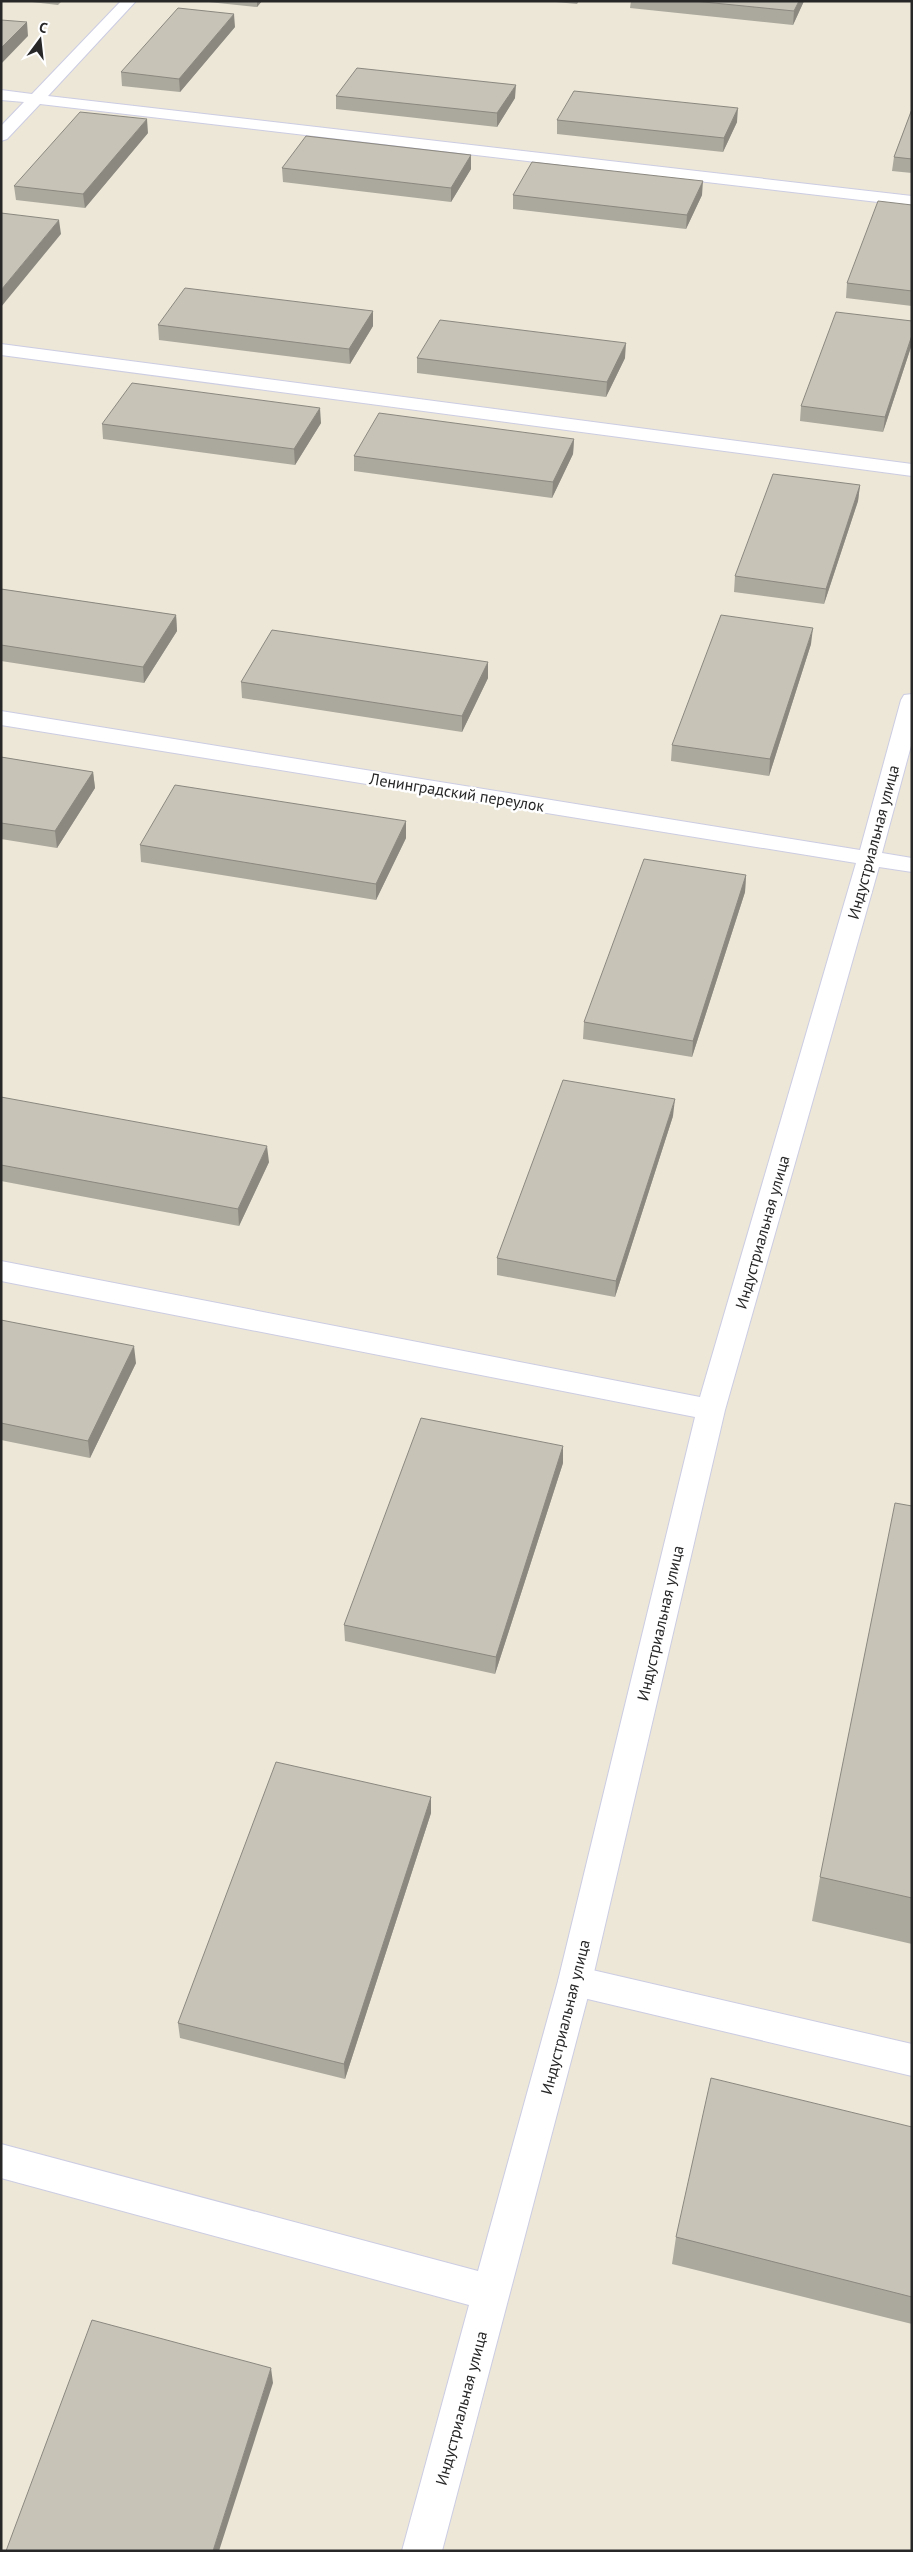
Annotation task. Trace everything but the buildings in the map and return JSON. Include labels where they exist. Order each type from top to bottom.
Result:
[{"type":"street","points":[[1,136],[129,1]]},
{"type":"street","points":[[1,95],[912,201]]},
{"type":"street","points":[[1,349],[912,470]]},
{"type":"street","name":"Индустриальная улица","points":[[422,2551],[576,1981],[711,1410],[869,858],[912,700]]},
{"type":"street","name":"Ленинградский переулок","points":[[1,718],[912,865]]},
{"type":"street","points":[[1,1270],[711,1410]]},
{"type":"street","points":[[576,1981],[912,2060]]},
{"type":"street","points":[[1,2161],[493,2292]]}]
